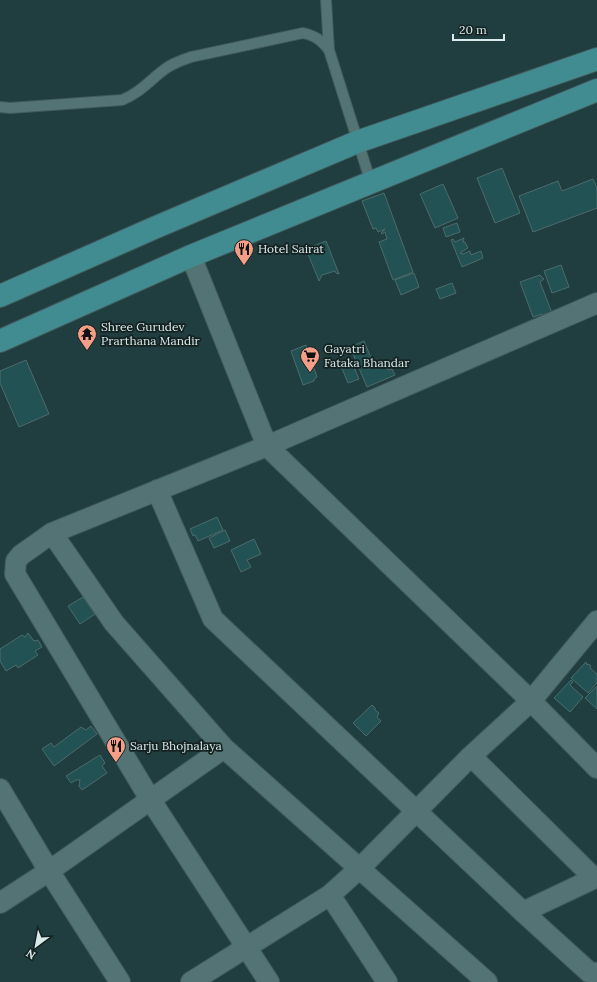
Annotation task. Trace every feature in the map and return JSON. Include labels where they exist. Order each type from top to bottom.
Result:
[{"type":"main road","points":[[0,296],[154,228],[357,142],[597,59]]},
{"type":"main road","points":[[0,341],[191,256],[597,90]]},
{"type":"street","points":[[191,256],[267,446],[531,701],[597,768]]},
{"type":"street","points":[[269,982],[150,799],[15,574],[16,560],[52,533],[267,446],[597,303]]},
{"type":"street","points":[[156,490],[213,619],[417,810],[523,912],[589,972],[597,973]]},
{"type":"street","points":[[52,533],[114,623],[224,748],[487,982]]},
{"type":"street","points":[[191,982],[330,895],[360,868],[471,756],[531,701],[594,631]]},
{"type":"street","points":[[0,903],[49,871],[224,748]]},
{"type":"street","points":[[471,756],[596,878],[523,912]]},
{"type":"street","points":[[0,789],[113,980]]},
{"type":"street","points":[[330,895],[387,982]]},
{"type":"lane","points":[[326,0],[329,50],[371,183]]},
{"type":"lane","points":[[0,107],[10,108],[122,100],[141,90],[166,69],[177,62],[191,57],[303,34],[313,35],[321,40],[329,50]]},
{"type":"building","points":[[502,168],[520,213],[495,223],[477,178]]},
{"type":"building","points":[[593,179],[597,188],[597,208],[533,232],[519,196],[558,181],[562,191]]},
{"type":"building","points":[[443,184],[458,218],[435,228],[420,194]]},
{"type":"building","points":[[384,193],[413,272],[393,280],[379,242],[387,239],[385,232],[382,234],[381,233],[385,229],[378,232],[376,228],[373,229],[362,201]]},
{"type":"building","points":[[457,223],[460,232],[446,237],[443,228]]},
{"type":"building","points":[[464,238],[463,242],[465,242],[468,248],[460,253],[463,254],[470,251],[471,255],[481,251],[483,258],[462,267],[451,240],[453,239],[455,242]]},
{"type":"building","points":[[326,241],[339,274],[335,271],[322,275],[319,281],[306,249]]},
{"type":"building","points":[[561,265],[569,287],[552,293],[544,271]]},
{"type":"building","points":[[414,273],[419,287],[401,295],[395,280]]},
{"type":"building","points":[[540,275],[544,279],[540,282],[552,313],[533,317],[520,282]]},
{"type":"building","points":[[452,283],[456,293],[440,299],[436,289]]},
{"type":"building","points":[[364,341],[374,365],[384,361],[388,370],[392,369],[395,375],[367,387],[350,347]]},
{"type":"building","points":[[306,345],[317,377],[314,381],[303,385],[291,351]]},
{"type":"building","points":[[26,360],[49,414],[19,427],[0,383],[0,371]]},
{"type":"building","points":[[352,362],[359,379],[348,383],[341,366]]},
{"type":"building","points":[[217,517],[223,530],[198,541],[195,535],[193,536],[190,529]]},
{"type":"building","points":[[225,530],[230,541],[214,548],[209,538]]},
{"type":"building","points":[[254,539],[261,554],[247,560],[251,567],[241,572],[231,550]]},
{"type":"building","points":[[83,597],[95,614],[80,624],[68,606]]},
{"type":"building","points":[[28,633],[34,641],[38,640],[42,647],[35,651],[38,655],[18,668],[16,665],[6,671],[0,661],[0,649],[22,635],[25,637]]},
{"type":"building","points":[[586,662],[587,665],[589,664],[591,666],[590,668],[597,674],[597,683],[588,693],[571,678]]},
{"type":"building","points":[[571,680],[573,682],[570,685],[583,697],[570,712],[554,698]]},
{"type":"building","points":[[597,686],[597,709],[585,698]]},
{"type":"building","points":[[372,705],[379,713],[377,717],[381,721],[366,736],[353,723]]},
{"type":"building","points":[[91,726],[97,734],[54,766],[42,749],[51,743],[54,747],[81,727],[86,730]]},
{"type":"building","points":[[100,755],[105,763],[102,766],[107,773],[82,790],[79,786],[80,780],[76,780],[71,783],[66,776]]},
{"type":"place","name":"Hotel Sairat","points":[[244,266]]},
{"type":"place","name":"Shree Gurudev Prarthana Mandir","points":[[87,351]]},
{"type":"place","name":"Gayatri Fataka Bhandar","points":[[310,373]]},
{"type":"place","name":"Sarju Bhojnalaya","points":[[116,763]]}]
